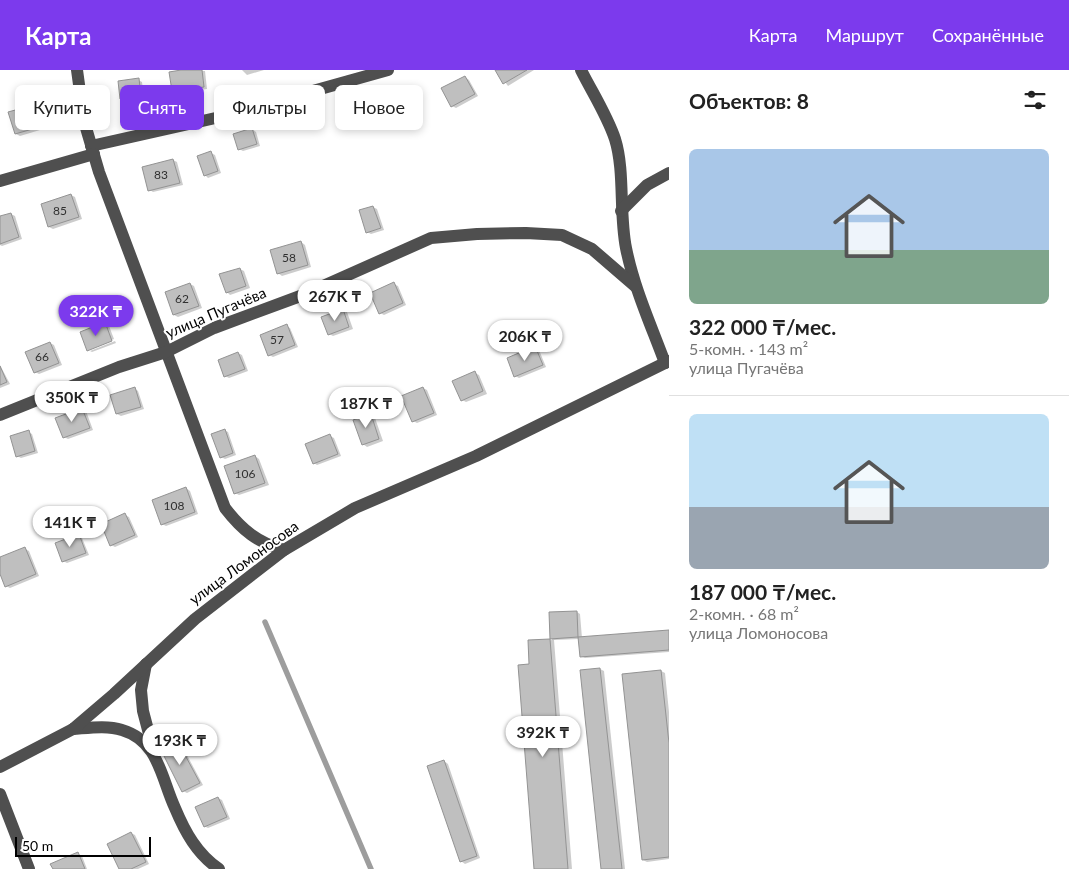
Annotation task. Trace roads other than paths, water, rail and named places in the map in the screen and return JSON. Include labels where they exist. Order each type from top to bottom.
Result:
[{"type":"street","points":[[77,70],[84,121],[93,150],[225,508],[241,529],[265,545],[284,550]]},
{"type":"street","points":[[0,181],[93,150],[388,70]]},
{"type":"street","points":[[582,70],[615,139],[620,172],[621,211],[626,248],[636,287],[667,362]]},
{"type":"street","points":[[621,211],[647,185],[669,173]]},
{"type":"street","name":"улица Пугачёва","points":[[0,415],[119,367],[166,352],[214,328],[302,294],[431,238],[477,234],[562,235],[592,249],[636,287]]},
{"type":"street","name":"улица Ломоносова","points":[[0,767],[73,729],[195,619],[284,550],[355,508],[476,456],[667,362]]},
{"type":"street","points":[[146,664],[142,697],[154,753],[175,808],[193,844],[207,861],[219,869]]},
{"type":"street","points":[[73,729],[122,729],[142,738],[154,753]]},
{"type":"street","points":[[0,794],[29,869]]},
{"type":"waterway","points":[[265,622],[371,869]]}]
